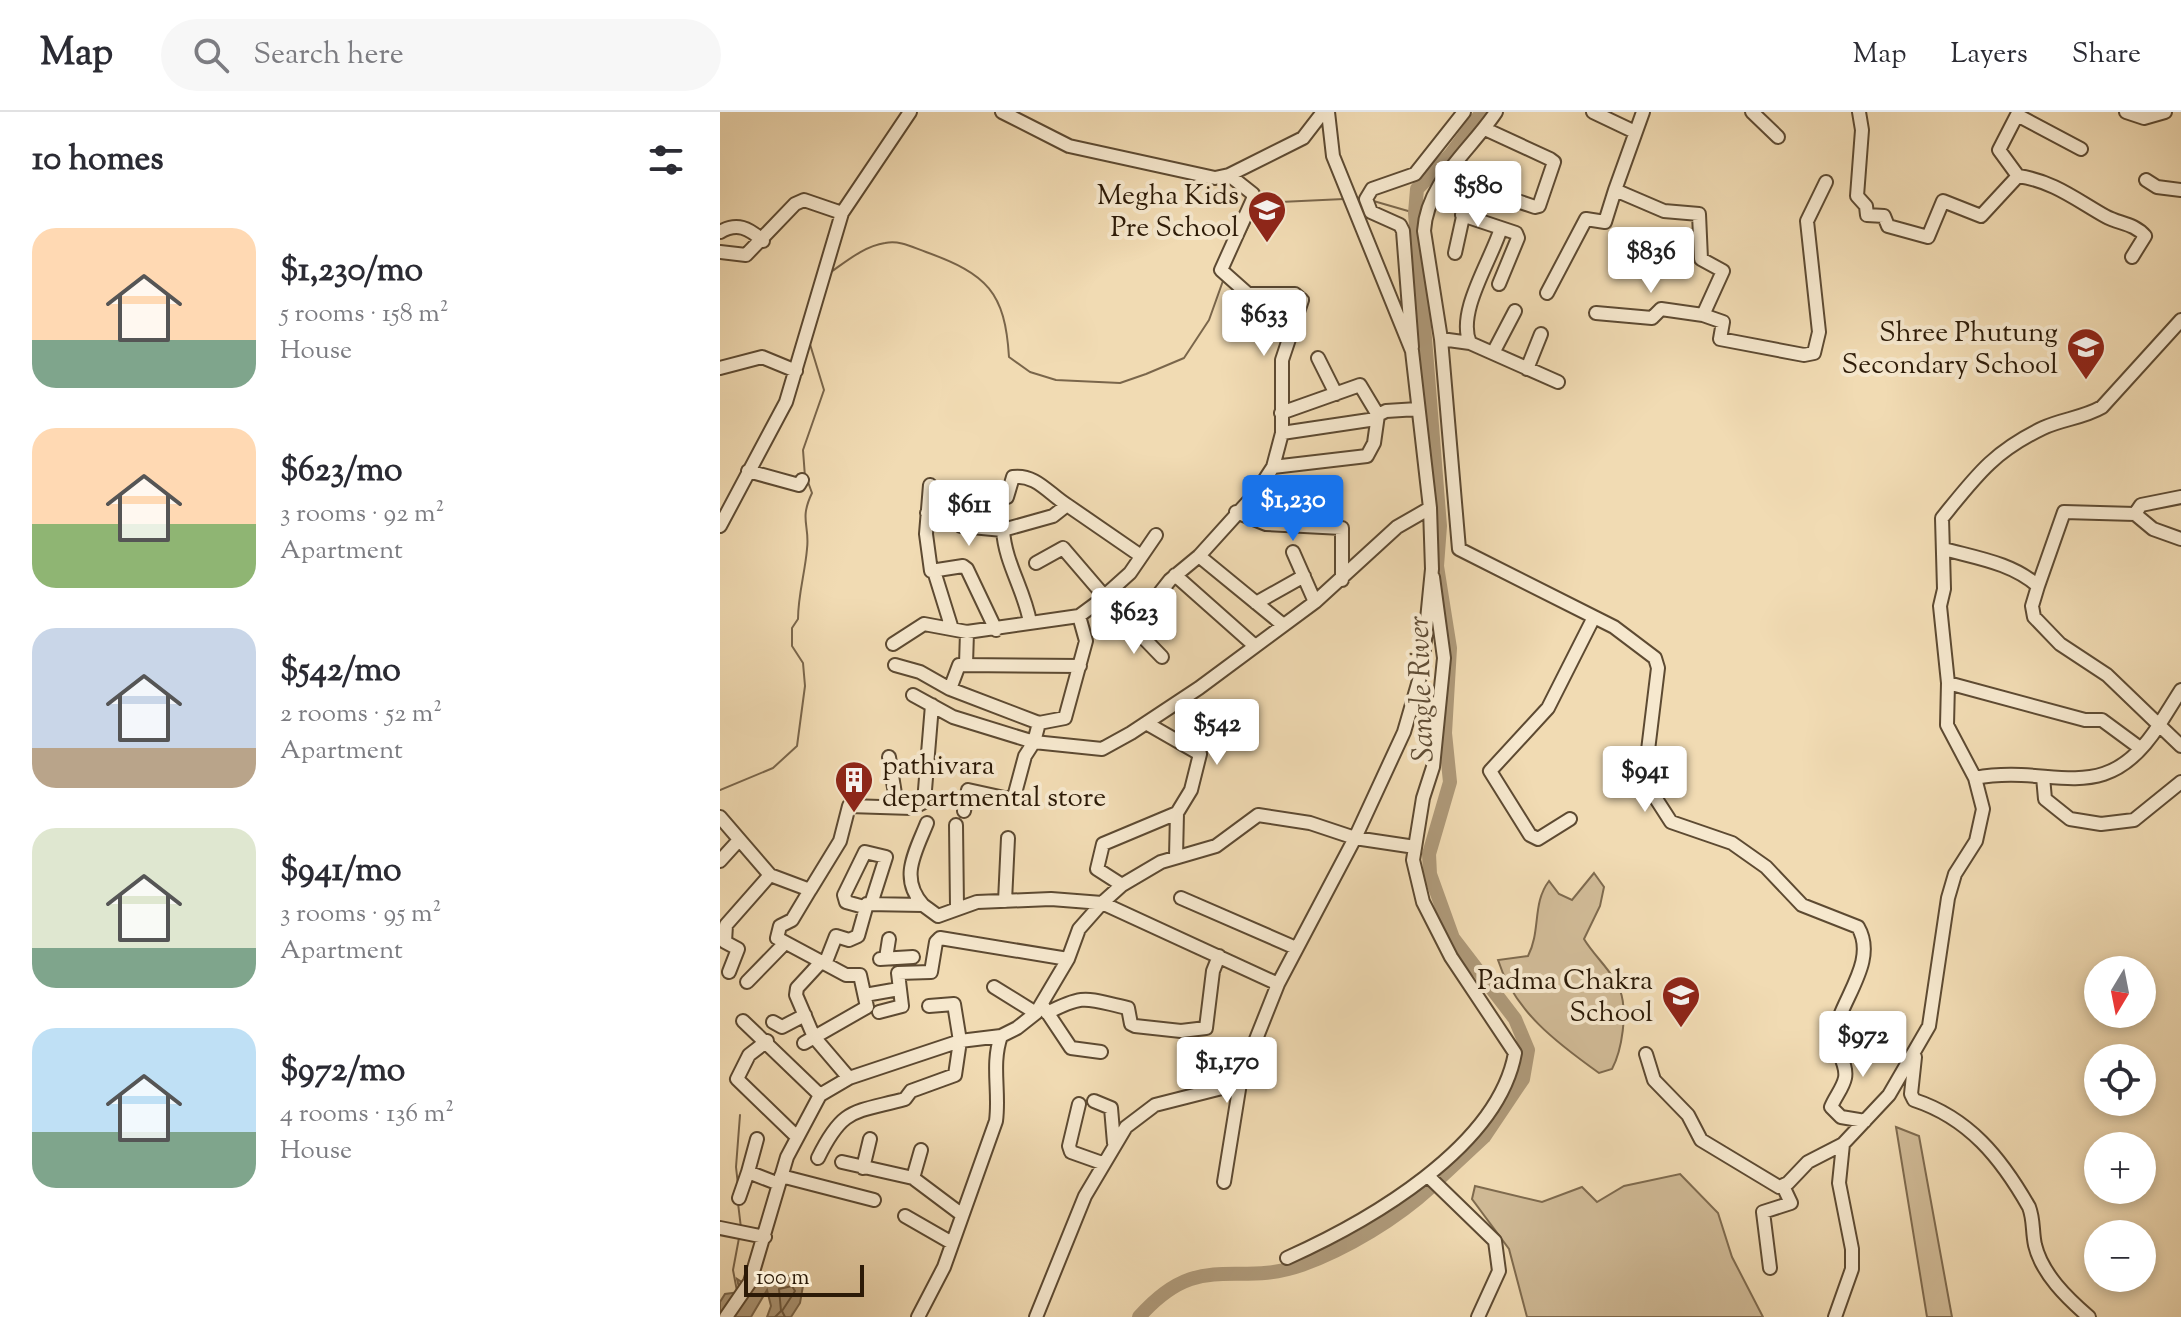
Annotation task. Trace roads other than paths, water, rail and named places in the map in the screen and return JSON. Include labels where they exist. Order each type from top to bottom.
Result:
[{"type":"street","points":[[720,526],[786,402],[842,213],[910,112]]},
{"type":"street","points":[[1002,112],[1069,146],[1215,178],[1229,175],[1303,138],[1326,112]]},
{"type":"street","points":[[1326,112],[1333,156],[1412,351]]},
{"type":"street","points":[[1224,1182],[1241,1077],[1278,984],[1355,838],[1404,732],[1422,670],[1432,569],[1430,508],[1412,351],[1403,231],[1400,225],[1371,212],[1366,199],[1372,189],[1415,174],[1464,112]]},
{"type":"street","points":[[1496,112],[1437,187],[1425,215],[1424,231],[1441,339],[1459,549],[1614,627],[1658,662],[1645,775],[1651,791],[1671,822],[1732,843],[1766,867],[1802,905],[1847,921],[1862,934],[1857,980],[1835,1034],[1845,1072],[1831,1107],[1841,1117],[1865,1121]]},
{"type":"street","points":[[1593,112],[1635,132]]},
{"type":"street","points":[[1547,293],[1586,219],[1605,222],[1643,112]]},
{"type":"street","points":[[1752,112],[1778,137]]},
{"type":"street","points":[[1859,112],[1862,130],[1857,196],[1866,206],[1867,215],[1884,216],[1888,226],[1928,237],[1943,201],[1981,216],[2018,176]]},
{"type":"street","points":[[2126,112],[2144,118],[2165,112]]},
{"type":"street","points":[[2081,149],[2013,114],[1999,150],[2018,176],[2054,185],[2108,218],[2138,227],[2145,236],[2132,257]]},
{"type":"street","points":[[1455,253],[1470,185],[1535,207],[1539,206],[1552,171],[1554,162],[1550,159],[1485,129]]},
{"type":"street","points":[[1133,627],[1175,575],[1199,556],[1256,493],[1273,467],[1282,433],[1282,360],[1302,300],[1295,294],[1248,294],[1236,287],[1221,270],[1253,199],[1253,194],[1229,175]]},
{"type":"street","points":[[2146,180],[2157,187],[2181,190]]},
{"type":"street","points":[[1596,313],[1652,318],[1661,309],[1703,315],[1723,322],[1720,339],[1804,355],[1814,353],[1819,332],[1807,221],[1826,182]]},
{"type":"street","points":[[1615,190],[1664,211],[1699,214],[1701,259],[1723,271],[1703,315]]},
{"type":"street","points":[[720,252],[746,255],[763,241],[795,204],[804,200],[842,213]]},
{"type":"street","points":[[1462,215],[1516,233],[1518,238],[1499,284]]},
{"type":"street","points":[[720,232],[731,225],[744,228],[763,241]]},
{"type":"street","points":[[1470,343],[1465,328],[1475,291],[1501,228]]},
{"type":"street","points":[[1493,353],[1515,311]]},
{"type":"street","points":[[1783,1186],[1808,1162],[1843,1144],[1889,1095],[1915,1056],[1935,1004],[1948,898],[1955,874],[1976,841],[1983,809],[1975,778],[1947,725],[1948,683],[1940,606],[1944,549],[1942,518],[1988,461],[2047,426],[2087,416],[2102,407],[2181,320]]},
{"type":"street","points":[[1527,369],[1541,334]]},
{"type":"street","points":[[1441,339],[1470,343],[1558,382]]},
{"type":"street","points":[[720,368],[762,357],[796,371]]},
{"type":"street","points":[[1318,358],[1336,394]]},
{"type":"street","points":[[1273,467],[1367,456],[1374,443],[1377,417],[1360,385],[1281,413]]},
{"type":"street","points":[[1282,433],[1377,417],[1386,411],[1418,409]]},
{"type":"street","points":[[748,471],[799,485],[802,480]]},
{"type":"street","points":[[982,498],[1007,497],[1013,477],[1019,475],[1037,481],[1141,556]]},
{"type":"street","points":[[930,485],[927,556],[952,629]]},
{"type":"street","points":[[1256,493],[1308,497]]},
{"type":"street","points":[[2135,514],[2141,505],[2181,497]]},
{"type":"street","points":[[927,513],[953,515],[961,526],[1003,530],[1053,516],[1067,505]]},
{"type":"street","points":[[913,695],[953,717],[1034,742],[1102,749],[1146,723],[1315,602],[1397,527],[1430,508]]},
{"type":"street","points":[[1236,512],[1266,524],[1342,528],[1342,580]]},
{"type":"street","points":[[2181,539],[2153,529],[2135,514],[2064,512],[2032,606],[2034,617],[2060,644],[2107,675],[2181,746]]},
{"type":"street","points":[[1003,530],[1004,553],[1020,582],[1030,622]]},
{"type":"street","points":[[893,644],[924,624],[967,632],[1079,616],[1101,600],[1156,535]]},
{"type":"street","points":[[1036,563],[1063,548],[1101,600],[1162,657]]},
{"type":"street","points":[[1944,549],[1997,563],[2026,576],[2038,586]]},
{"type":"street","points":[[1293,552],[1315,602]]},
{"type":"street","points":[[1199,556],[1282,624]]},
{"type":"street","points":[[934,571],[963,566],[967,569],[996,630]]},
{"type":"street","points":[[1287,1258],[1364,1220],[1428,1176],[1488,1113],[1511,1074],[1515,1053],[1451,957],[1423,902],[1413,860],[1423,798],[1433,767],[1444,658],[1439,599],[1432,569]]},
{"type":"street","points":[[1175,575],[1255,646]]},
{"type":"street","points":[[1256,603],[1304,576]]},
{"type":"street","points":[[895,665],[920,672],[950,689],[1039,723],[1065,718],[1086,641],[1079,616]]},
{"type":"street","points":[[1570,819],[1538,839],[1530,835],[1490,771],[1548,708],[1594,617]]},
{"type":"street","points":[[966,664],[967,632]]},
{"type":"street","points":[[950,689],[959,665],[1080,666]]},
{"type":"street","points":[[1948,683],[2085,720],[2102,720],[2140,748]]},
{"type":"street","points":[[1975,778],[1997,774],[2090,780],[2105,777],[2140,748],[2181,690]]},
{"type":"street","points":[[809,1040],[864,1010],[865,995],[860,975],[846,975],[785,943],[777,938],[777,932],[792,920],[840,841],[849,806],[920,807],[924,802],[932,705]]},
{"type":"street","points":[[964,811],[968,790],[1009,799],[1014,797],[1025,756],[1034,742],[1039,723]]},
{"type":"street","points":[[1146,723],[1200,754],[1191,790],[1177,813],[1176,857]]},
{"type":"street","points":[[889,757],[897,806]]},
{"type":"street","points":[[2043,777],[2045,799],[2070,819],[2101,824],[2134,820],[2181,782]]},
{"type":"street","points":[[1122,885],[1097,869],[1103,844],[1177,813]]},
{"type":"street","points":[[1041,1010],[1068,959],[1079,929],[1122,885],[1176,857],[1216,846],[1258,815],[1299,821],[1355,838],[1415,847]]},
{"type":"street","points":[[720,817],[770,875],[810,890]]},
{"type":"street","points":[[927,823],[909,868],[910,886],[923,905],[938,916],[957,907],[1005,901],[1078,900],[1102,903],[1278,984]]},
{"type":"street","points":[[956,825],[957,907]]},
{"type":"street","points":[[1005,901],[1008,838]]},
{"type":"street","points":[[720,861],[739,840]]},
{"type":"street","points":[[729,972],[739,953],[738,949],[725,942],[726,925],[770,875]]},
{"type":"street","points":[[1181,898],[1296,948]]},
{"type":"street","points":[[849,1078],[809,1040],[805,1015],[796,991],[823,963],[836,936],[849,940],[858,936],[867,906],[923,905]]},
{"type":"street","points":[[879,1012],[902,1006],[898,973],[931,972],[936,942],[940,938],[1068,959]]},
{"type":"street","points":[[889,939],[883,959],[913,957]]},
{"type":"street","points":[[911,973],[916,942]]},
{"type":"street","points":[[747,982],[785,943]]},
{"type":"street","points":[[726,1317],[750,1282],[780,1180],[797,1137],[820,1095],[849,1078],[960,1041],[1001,1036],[1041,1010],[1075,998],[1128,1008],[1131,1024],[1135,1026],[1181,1031],[1206,1028],[1213,971],[1219,956]]},
{"type":"street","points":[[994,987],[1041,1010],[1071,1048],[1101,1052]]},
{"type":"street","points":[[865,995],[899,989]]},
{"type":"street","points":[[818,1158],[834,1126],[848,1114],[905,1099],[911,1091],[955,1075],[960,1041],[954,1004],[929,1006]]},
{"type":"street","points":[[773,1022],[782,1027],[805,1015]]},
{"type":"street","points":[[743,1021],[820,1095]]},
{"type":"street","points":[[918,1317],[952,1243],[996,1121],[999,1101],[995,1062],[1001,1036]]},
{"type":"street","points":[[767,1041],[749,1055],[737,1079],[797,1137]]},
{"type":"street","points":[[1646,1054],[1654,1080],[1688,1115],[1701,1140],[1772,1184],[1783,1186]]},
{"type":"street","points":[[1915,1056],[1911,1094],[1914,1100],[1957,1118],[1977,1137],[2029,1207],[2034,1219],[2036,1248],[2049,1276],[2089,1317]]},
{"type":"street","points":[[1036,1317],[1085,1196],[1114,1143],[1140,1113],[1155,1105],[1222,1088],[1241,1077]]},
{"type":"street","points":[[1094,1101],[1111,1108],[1114,1143]]},
{"type":"street","points":[[1079,1104],[1071,1152],[1102,1163]]},
{"type":"street","points":[[739,1198],[757,1139]]},
{"type":"street","points":[[863,1168],[870,1139]]},
{"type":"street","points":[[1835,1317],[1852,1269],[1852,1249],[1839,1183],[1843,1144]]},
{"type":"street","points":[[913,1178],[921,1150]]},
{"type":"street","points":[[842,1162],[913,1178],[961,1214]]},
{"type":"street","points":[[748,1172],[874,1200]]},
{"type":"street","points":[[1428,1176],[1495,1241],[1499,1271],[1478,1317]]},
{"type":"street","points":[[1770,1268],[1763,1212],[1791,1203],[1783,1186]]},
{"type":"street","points":[[905,1216],[952,1243]]},
{"type":"street","points":[[720,1228],[765,1237]]},
{"type":"water","points":[[796,1274],[804,1280],[800,1303],[791,1317],[767,1317],[771,1306],[767,1290],[751,1317],[720,1317],[720,1302],[725,1294],[740,1292],[737,1279],[748,1286]]},
{"type":"waterway","name":"Sangle River","points":[[1439,1179],[1484,1137],[1523,1079],[1528,1050],[1515,1019],[1453,938],[1430,874],[1429,854],[1450,782],[1445,733],[1450,648],[1437,566],[1440,526],[1415,213],[1417,189],[1451,154],[1482,112]]},
{"type":"waterway","points":[[1238,247],[1255,213],[1280,202],[1344,199]]},
{"type":"waterway","points":[[1370,200],[1415,213]]},
{"type":"waterway","points":[[831,272],[871,247],[890,242],[906,244],[964,269],[989,288],[1003,316],[1009,357],[1030,372],[1056,380],[1120,383],[1184,358],[1209,320],[1224,278]]},
{"type":"waterway","points":[[805,477],[803,450],[824,390],[809,341]]},
{"type":"waterway","points":[[720,790],[773,768],[797,746],[805,686],[803,663],[792,646],[792,628],[798,619],[808,541],[805,516],[812,493],[808,482]]},
{"type":"waterway","points":[[738,1185],[736,1167],[740,1115]]},
{"type":"waterway","name":"Sangle River","points":[[1139,1317],[1161,1296],[1181,1283],[1199,1277],[1278,1271],[1319,1258],[1387,1221],[1432,1186]]},
{"type":"waterway","points":[[738,1203],[741,1228]]},
{"type":"waterway","points":[[737,1291],[733,1270],[739,1238]]},
{"type":"place","name":"Megha Kids Pre School","points":[[1267,244]]},
{"type":"place","name":"Shree Phutung Secondary School","points":[[2086,381]]},
{"type":"place","name":"pathivara departmental store","points":[[854,814]]},
{"type":"place","name":"Padma Chakra School","points":[[1681,1029]]}]
